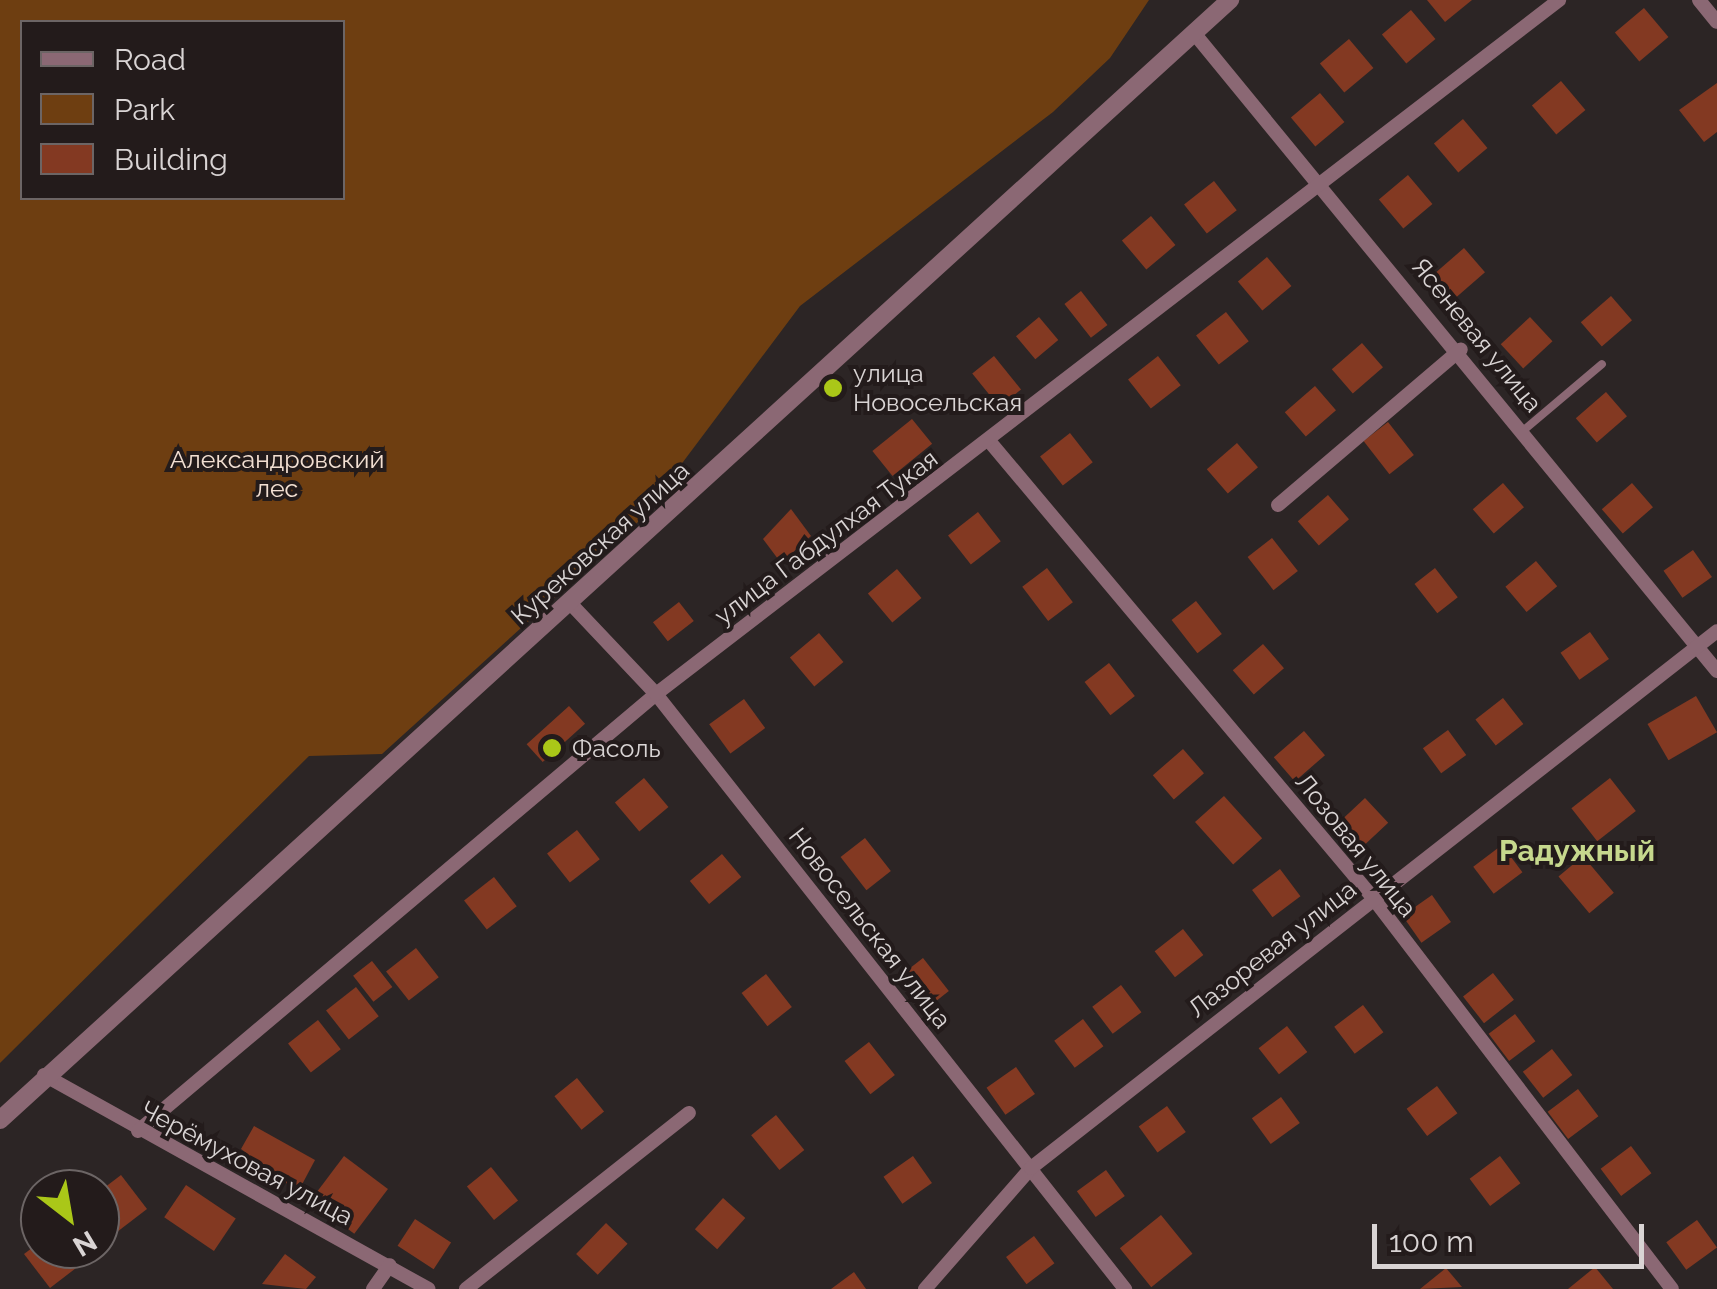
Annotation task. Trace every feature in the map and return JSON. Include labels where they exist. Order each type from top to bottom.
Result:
[{"type":"street","name":"Курековская улица","points":[[0,1120],[44,1075],[571,604],[1230,0]]},
{"type":"street","name":"улица Габдулхая Тукая","points":[[138,1131],[656,694],[1326,185],[1559,0]]},
{"type":"street","points":[[1699,0],[1717,22]]},
{"type":"street","name":"Ясеневая улица","points":[[1194,33],[1461,349],[1717,672]]},
{"type":"street","points":[[1278,505],[1461,349]]},
{"type":"street","name":"Лозовая улица","points":[[990,442],[1372,898],[1672,1289]]},
{"type":"street","name":"Новосельская улица","points":[[571,604],[656,694],[1124,1289]]},
{"type":"street","name":"Лазоревая улица","points":[[925,1289],[1031,1168],[1717,631]]},
{"type":"street","name":"Черёмуховая улица","points":[[44,1075],[138,1131],[430,1289]]},
{"type":"street","points":[[466,1289],[689,1113]]},
{"type":"street","points":[[373,1289],[390,1265]]},
{"type":"lane","points":[[1524,430],[1602,364]]},
{"type":"green space","name":"Александровский лес","points":[[0,0],[1149,0],[1110,58],[1053,112],[800,306],[638,522],[382,754],[309,756],[0,1063]]},
{"type":"building","points":[[1427,0],[1472,0],[1445,22]]},
{"type":"building","points":[[1644,8],[1668,37],[1639,62],[1615,32]]},
{"type":"building","points":[[1411,10],[1435,39],[1406,64],[1382,34]]},
{"type":"building","points":[[1349,39],[1373,68],[1344,93],[1320,63]]},
{"type":"building","points":[[1561,81],[1585,110],[1556,135],[1532,105]]},
{"type":"building","points":[[1717,83],[1717,132],[1704,142],[1679,110]]},
{"type":"building","points":[[1320,93],[1344,122],[1315,147],[1291,117]]},
{"type":"building","points":[[1463,119],[1487,148],[1458,173],[1434,143]]},
{"type":"building","points":[[1408,175],[1432,204],[1403,229],[1379,199]]},
{"type":"building","points":[[1214,181],[1237,210],[1207,234],[1184,204]]},
{"type":"building","points":[[1151,216],[1175,245],[1146,270],[1122,240]]},
{"type":"building","points":[[1464,248],[1485,272],[1455,298],[1434,274]]},
{"type":"building","points":[[1267,257],[1291,286],[1262,311],[1238,281]]},
{"type":"building","points":[[1081,291],[1107,325],[1091,338],[1064,304]]},
{"type":"building","points":[[1611,296],[1632,320],[1602,346],[1581,322]]},
{"type":"building","points":[[1226,312],[1249,341],[1219,365],[1196,335]]},
{"type":"building","points":[[1039,317],[1058,340],[1035,359],[1016,336]]},
{"type":"building","points":[[1530,317],[1553,341],[1523,368],[1501,344]]},
{"type":"building","points":[[1362,343],[1383,367],[1353,393],[1332,369]]},
{"type":"building","points":[[994,356],[1021,389],[999,407],[972,374]]},
{"type":"building","points":[[1158,356],[1181,385],[1151,409],[1128,379]]},
{"type":"building","points":[[1315,386],[1336,410],[1306,436],[1285,412]]},
{"type":"building","points":[[1606,392],[1627,416],[1597,442],[1576,418]]},
{"type":"building","points":[[912,419],[932,444],[893,476],[872,451]]},
{"type":"building","points":[[1388,422],[1414,455],[1389,474],[1364,441]]},
{"type":"building","points":[[1070,433],[1093,462],[1063,486],[1040,456]]},
{"type":"building","points":[[1237,443],[1258,467],[1228,493],[1207,469]]},
{"type":"building","points":[[1503,483],[1524,507],[1494,533],[1473,509]]},
{"type":"building","points":[[1632,483],[1653,507],[1623,533],[1602,509]]},
{"type":"building","points":[[1328,495],[1349,519],[1319,545],[1298,521]]},
{"type":"building","points":[[791,509],[811,536],[781,563],[763,539]]},
{"type":"building","points":[[978,512],[1001,541],[971,565],[948,535]]},
{"type":"building","points":[[1272,538],[1298,571],[1273,590],[1248,557]]},
{"type":"building","points":[[1693,550],[1712,577],[1682,598],[1664,571]]},
{"type":"building","points":[[1536,561],[1557,586],[1527,612],[1505,587]]},
{"type":"building","points":[[1047,568],[1073,602],[1048,621],[1022,587]]},
{"type":"building","points":[[1435,568],[1458,597],[1437,613],[1415,584]]},
{"type":"building","points":[[897,569],[921,598],[892,623],[868,593]]},
{"type":"building","points":[[1196,601],[1222,634],[1197,653],[1172,620]]},
{"type":"building","points":[[679,602],[694,621],[668,641],[653,622]]},
{"type":"building","points":[[1590,632],[1609,659],[1579,680],[1561,653]]},
{"type":"building","points":[[819,633],[843,662],[814,687],[790,657]]},
{"type":"building","points":[[1263,644],[1284,668],[1254,694],[1233,670]]},
{"type":"building","points":[[1109,663],[1135,696],[1110,715],[1085,682]]},
{"type":"building","points":[[1696,696],[1717,732],[1669,760],[1648,724]]},
{"type":"building","points":[[1503,698],[1523,724],[1496,746],[1475,720]]},
{"type":"building","points":[[744,699],[765,728],[730,753],[709,724]]},
{"type":"building","points":[[569,706],[585,724],[543,762],[527,744]]},
{"type":"building","points":[[1448,730],[1466,755],[1441,773],[1423,748]]},
{"type":"building","points":[[1304,731],[1325,755],[1295,781],[1274,757]]},
{"type":"building","points":[[1183,749],[1204,773],[1174,799],[1153,775]]},
{"type":"building","points":[[644,778],[668,807],[639,832],[615,802]]},
{"type":"building","points":[[1610,778],[1636,811],[1597,841],[1571,808]]},
{"type":"building","points":[[1224,796],[1262,838],[1233,864],[1195,822]]},
{"type":"building","points":[[1365,798],[1388,823],[1357,852],[1334,827]]},
{"type":"building","points":[[577,830],[600,859],[570,883],[547,853]]},
{"type":"building","points":[[865,838],[891,871],[866,890],[841,857]]},
{"type":"building","points":[[1502,845],[1522,872],[1494,894],[1473,867]]},
{"type":"building","points":[[722,854],[741,877],[709,904],[690,881]]},
{"type":"building","points":[[1583,856],[1614,893],[1589,913],[1558,877]]},
{"type":"building","points":[[1280,869],[1300,896],[1273,917],[1252,890]]},
{"type":"building","points":[[494,877],[517,906],[487,930],[464,900]]},
{"type":"building","points":[[1432,895],[1451,922],[1421,943],[1403,916]]},
{"type":"building","points":[[1183,929],[1203,955],[1175,977],[1155,951]]},
{"type":"building","points":[[416,948],[439,977],[409,1001],[386,971]]},
{"type":"building","points":[[923,958],[949,991],[924,1010],[899,977]]},
{"type":"building","points":[[372,961],[392,987],[373,1002],[353,976]]},
{"type":"building","points":[[1493,973],[1514,1000],[1484,1023],[1463,996]]},
{"type":"building","points":[[766,974],[792,1007],[767,1026],[742,993]]},
{"type":"building","points":[[1121,985],[1141,1012],[1113,1034],[1092,1007]]},
{"type":"building","points":[[356,987],[379,1016],[349,1040],[326,1010]]},
{"type":"building","points":[[1363,1005],[1383,1032],[1355,1054],[1334,1027]]},
{"type":"building","points":[[1515,1014],[1535,1041],[1509,1061],[1489,1034]]},
{"type":"building","points":[[1083,1019],[1103,1046],[1075,1068],[1054,1041]]},
{"type":"building","points":[[318,1020],[341,1049],[311,1073],[288,1043]]},
{"type":"building","points":[[1287,1026],[1307,1052],[1279,1074],[1259,1048]]},
{"type":"building","points":[[869,1042],[895,1075],[870,1094],[845,1061]]},
{"type":"building","points":[[1552,1049],[1572,1075],[1543,1098],[1523,1072]]},
{"type":"building","points":[[1016,1067],[1035,1094],[1005,1115],[987,1088]]},
{"type":"building","points":[[577,1078],[604,1111],[582,1130],[554,1096]]},
{"type":"building","points":[[1437,1086],[1457,1113],[1427,1136],[1407,1109]]},
{"type":"building","points":[[1578,1089],[1598,1116],[1568,1139],[1548,1112]]},
{"type":"building","points":[[1281,1097],[1300,1123],[1271,1144],[1252,1118]]},
{"type":"building","points":[[1167,1106],[1186,1132],[1157,1152],[1139,1127]]},
{"type":"building","points":[[776,1115],[804,1150],[779,1170],[751,1135]]},
{"type":"building","points":[[254,1126],[315,1160],[298,1192],[241,1149]]},
{"type":"building","points":[[1631,1146],[1651,1173],[1621,1196],[1601,1169]]},
{"type":"building","points":[[344,1156],[388,1189],[354,1234],[310,1201]]},
{"type":"building","points":[[913,1156],[932,1183],[902,1204],[884,1177]]},
{"type":"building","points":[[1500,1156],[1520,1183],[1490,1206],[1470,1179]]},
{"type":"building","points":[[491,1167],[518,1200],[494,1220],[467,1187]]},
{"type":"building","points":[[1106,1170],[1125,1196],[1096,1217],[1077,1191]]},
{"type":"building","points":[[120,1176],[147,1209],[120,1230]]},
{"type":"building","points":[[186,1185],[236,1219],[214,1251],[164,1217]]},
{"type":"building","points":[[723,1198],[745,1218],[717,1249],[695,1229]]},
{"type":"building","points":[[1161,1215],[1192,1254],[1151,1287],[1120,1248]]},
{"type":"building","points":[[415,1219],[451,1242],[434,1269],[398,1246]]},
{"type":"building","points":[[1697,1220],[1717,1248],[1686,1270],[1666,1242]]},
{"type":"building","points":[[606,1223],[628,1244],[598,1275],[576,1254]]},
{"type":"building","points":[[1034,1236],[1054,1263],[1027,1284],[1006,1257]]},
{"type":"building","points":[[285,1254],[316,1277],[306,1289],[262,1284]]},
{"type":"building","points":[[1595,1267],[1613,1289],[1568,1289]]},
{"type":"building","points":[[1446,1268],[1462,1287],[1420,1289]]},
{"type":"building","points":[[35,1269],[75,1269],[50,1288]]},
{"type":"building","points":[[854,1272],[866,1289],[831,1289]]},
{"type":"place","name":"улица Новосельская","points":[[833,388]]},
{"type":"place","name":"Фасоль","points":[[552,748]]},
{"type":"district","name":"Радужный","points":[[1577,851]]}]
